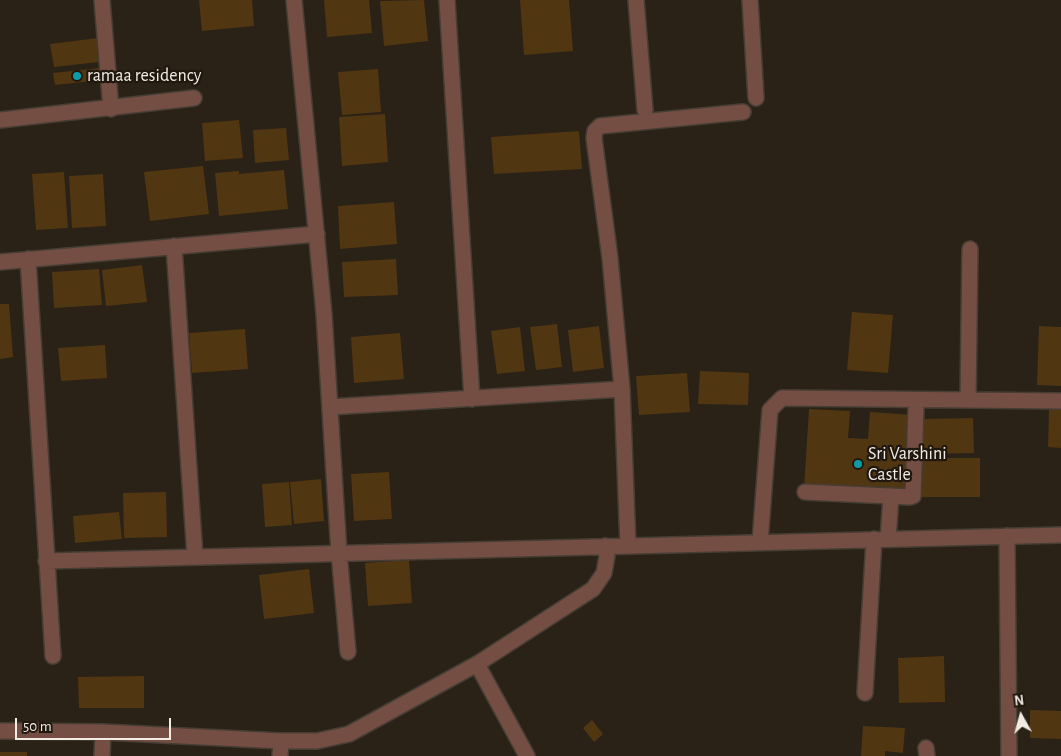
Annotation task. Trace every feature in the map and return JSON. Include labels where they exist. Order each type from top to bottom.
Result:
[{"type":"street","points":[[102,0],[111,108]]},
{"type":"street","points":[[294,0],[317,234],[339,553],[348,652]]},
{"type":"street","points":[[447,0],[472,399]]},
{"type":"street","points":[[636,0],[645,110]]},
{"type":"street","points":[[750,0],[756,98]]},
{"type":"street","points":[[0,120],[194,98]]},
{"type":"street","points":[[628,546],[622,389],[610,258],[594,138],[595,131],[600,126],[743,112]]},
{"type":"street","points":[[0,262],[317,234]]},
{"type":"street","points":[[174,246],[195,557]]},
{"type":"street","points":[[968,400],[970,249]]},
{"type":"street","points":[[28,260],[53,656]]},
{"type":"street","points":[[330,407],[622,389]]},
{"type":"street","points":[[760,542],[770,410],[782,398],[899,403],[968,400],[1061,401]]},
{"type":"street","points":[[805,492],[910,497],[914,494],[916,408]]},
{"type":"street","points":[[865,693],[881,539],[890,496]]},
{"type":"street","points":[[46,561],[1061,534]]},
{"type":"street","points":[[1007,536],[1009,756]]},
{"type":"street","points":[[0,731],[103,732],[280,748],[349,734],[477,664],[593,589],[604,573],[607,556],[605,546]]},
{"type":"street","points":[[477,664],[527,756]]},
{"type":"street","points":[[102,756],[103,732]]},
{"type":"building","points":[[199,0],[252,0],[254,26],[202,31]]},
{"type":"building","points":[[324,0],[369,0],[372,33],[327,37]]},
{"type":"building","points":[[424,0],[428,41],[384,46],[380,1]]},
{"type":"building","points":[[520,0],[569,0],[573,51],[524,55]]},
{"type":"building","points":[[98,38],[99,62],[54,67],[50,44]]},
{"type":"building","name":"ramaa residency","points":[[100,68],[102,80],[55,85],[53,73]]},
{"type":"building","points":[[378,69],[381,112],[342,115],[338,72]]},
{"type":"building","points":[[385,114],[388,162],[342,166],[339,117]]},
{"type":"building","points":[[239,120],[243,158],[205,161],[202,123]]},
{"type":"building","points":[[286,128],[289,160],[255,163],[253,130]]},
{"type":"building","points":[[579,131],[582,169],[494,174],[491,137]]},
{"type":"building","points":[[203,166],[209,214],[150,221],[144,172]]},
{"type":"building","points":[[284,170],[288,209],[219,216],[215,173],[239,171],[239,174]]},
{"type":"building","points":[[64,172],[68,228],[36,230],[32,174]]},
{"type":"building","points":[[103,174],[106,226],[72,228],[69,176]]},
{"type":"building","points":[[394,202],[397,244],[340,249],[338,206]]},
{"type":"building","points":[[396,259],[398,295],[344,297],[342,262]]},
{"type":"building","points":[[142,265],[147,302],[106,306],[102,270]]},
{"type":"building","points":[[99,269],[102,305],[54,308],[52,272]]},
{"type":"building","points":[[0,304],[9,304],[13,357],[0,359]]},
{"type":"building","points":[[852,312],[893,315],[888,373],[847,370]]},
{"type":"building","points":[[557,324],[562,367],[536,370],[530,327]]},
{"type":"building","points":[[599,326],[604,368],[573,372],[568,330]]},
{"type":"building","points":[[1039,326],[1061,327],[1061,386],[1037,385]]},
{"type":"building","points":[[520,327],[525,371],[497,374],[491,331]]},
{"type":"building","points":[[245,329],[248,369],[192,373],[189,333]]},
{"type":"building","points":[[400,333],[404,379],[354,383],[351,337]]},
{"type":"building","points":[[105,345],[107,378],[61,381],[58,348]]},
{"type":"building","points":[[700,371],[749,373],[748,405],[698,404]]},
{"type":"building","points":[[687,373],[690,412],[639,415],[636,376]]},
{"type":"building","name":"Sri Varshini Castle","points":[[809,409],[850,411],[848,438],[868,439],[870,412],[913,415],[909,494],[804,488]]},
{"type":"building","points":[[1049,409],[1061,409],[1061,448],[1048,447]]},
{"type":"building","points":[[973,418],[974,453],[921,454],[921,419]]},
{"type":"building","points":[[918,458],[980,458],[980,497],[917,497]]},
{"type":"building","points":[[389,472],[392,519],[354,521],[351,474]]},
{"type":"building","points":[[321,479],[324,521],[294,524],[290,482]]},
{"type":"building","points":[[289,482],[292,525],[265,527],[262,484]]},
{"type":"building","points":[[166,492],[167,537],[124,538],[123,493]]},
{"type":"building","points":[[119,512],[122,539],[75,543],[73,516]]},
{"type":"building","points":[[409,560],[412,603],[368,606],[365,563]]},
{"type":"building","points":[[309,569],[314,613],[264,619],[259,575]]},
{"type":"building","points":[[944,656],[945,702],[899,703],[898,658]]},
{"type":"building","points":[[144,676],[144,708],[79,708],[78,677]]},
{"type":"building","points":[[1030,710],[1061,711],[1061,739],[1030,738]]},
{"type":"building","points":[[592,720],[603,734],[594,742],[583,728]]},
{"type":"building","points":[[863,726],[905,728],[903,753],[885,751],[885,756],[861,756]]},
{"type":"building","points":[[0,752],[27,752],[27,756],[0,756]]},
{"type":"place","name":"ramaa residency","points":[[77,76]]},
{"type":"place","name":"Sri Varshini Castle","points":[[858,464]]}]
